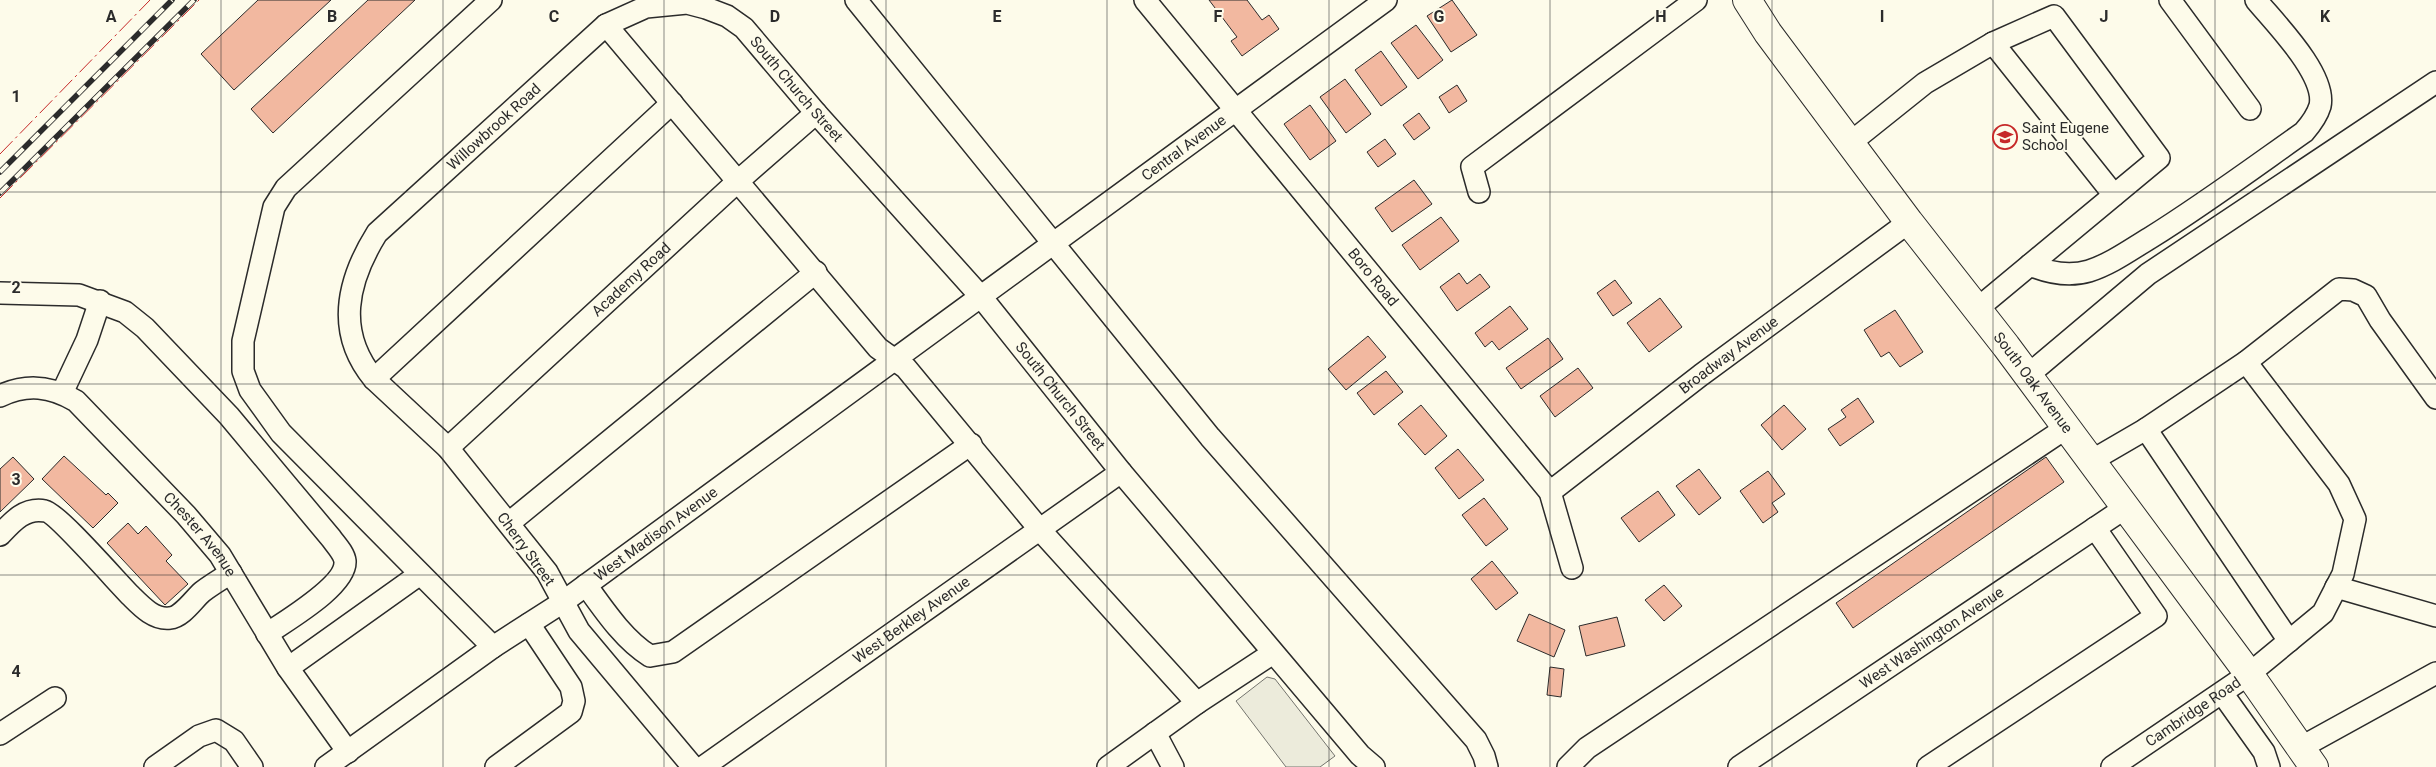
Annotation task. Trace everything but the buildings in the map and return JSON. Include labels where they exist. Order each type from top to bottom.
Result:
[{"type":"main road","name":"South Oak Avenue","points":[[1747,0],[1768,33],[1909,222],[2028,376],[2124,508],[2249,674],[2307,758]]},
{"type":"street","points":[[491,0],[286,188],[274,207],[243,341],[243,371],[250,390],[281,433],[493,647]]},
{"type":"street","points":[[856,0],[1210,437],[1476,740],[1487,767]]},
{"type":"street","name":"Boro Road","points":[[1145,0],[1550,492],[1572,568]]},
{"type":"street","name":"Central Avenue","points":[[982,298],[1234,109],[1386,0]]},
{"type":"street","points":[[1479,192],[1472,167],[1696,0]]},
{"type":"street","points":[[2170,0],[2250,109]]},
{"type":"street","points":[[2030,265],[2048,272],[2076,273],[2089,271],[2111,262],[2173,224],[2304,132],[2315,118],[2320,104],[2316,79],[2308,65],[2256,0]]},
{"type":"street","name":"Willowbrook Road","points":[[369,373],[354,346],[348,316],[350,291],[366,251],[377,233],[606,25],[620,7],[646,7],[687,3],[727,16],[744,28]]},
{"type":"street","points":[[1850,143],[1925,83],[1993,43],[2054,16],[2159,158],[1977,309]]},
{"type":"street","points":[[606,25],[737,182],[816,272],[878,348],[906,368],[971,444],[1040,530],[1197,703]]},
{"type":"street","name":"South Church Street","points":[[744,28],[816,113],[982,298],[1120,472],[1360,755],[1374,767]]},
{"type":"street","points":[[1993,43],[2114,195]]},
{"type":"street","points":[[2028,376],[2148,274],[2436,82]]},
{"type":"street","points":[[369,373],[672,103]]},
{"type":"street","name":"Academy Road","points":[[448,448],[737,182],[816,113]]},
{"type":"street","name":"Broadway Avenue","points":[[1550,492],[1701,375],[1909,222]]},
{"type":"street","points":[[509,523],[816,272]]},
{"type":"street","points":[[2091,461],[2146,429],[2246,362],[2339,289],[2352,290],[2366,296],[2380,320],[2436,398]]},
{"type":"street","points":[[0,293],[80,295],[125,312],[145,328],[229,416],[344,556],[345,564],[342,573],[331,587],[267,634]]},
{"type":"street","name":"West Madison Avenue","points":[[326,767],[493,647],[563,602],[982,298]]},
{"type":"street","points":[[62,393],[87,340],[100,301]]},
{"type":"street","name":"Cambridge Road","points":[[2112,767],[2249,674],[2290,641],[2323,613],[2343,574],[2355,519],[2339,484],[2246,362]]},
{"type":"street","name":"Cherry Street","points":[[369,373],[448,448],[547,572],[579,631],[693,767]]},
{"type":"street","name":"Chester Avenue","points":[[0,396],[28,386],[48,388],[76,401],[186,515],[220,555],[288,668],[348,752]]},
{"type":"street","points":[[1568,767],[1587,748],[2066,428]]},
{"type":"street","points":[[2146,429],[2290,641]]},
{"type":"street","points":[[586,585],[603,608],[640,650],[650,656],[673,652],[971,444]]},
{"type":"street","name":"West Berkley Avenue","points":[[703,767],[1120,472]]},
{"type":"street","name":"West Washington Avenue","points":[[1739,767],[2124,508]]},
{"type":"street","points":[[0,535],[24,513],[46,511],[57,517],[101,567],[144,609],[164,618],[172,618],[180,614],[204,591],[231,572]]},
{"type":"street","points":[[1928,767],[2156,616],[2095,528]]},
{"type":"street","points":[[288,668],[420,574]]},
{"type":"street","points":[[2336,587],[2436,616]]},
{"type":"street","points":[[496,767],[571,712],[574,701],[572,687],[529,624]]},
{"type":"street","points":[[1108,767],[1197,703],[1273,653]]},
{"type":"street","points":[[2307,758],[2436,673]]},
{"type":"street","points":[[2222,693],[2264,752],[2269,767]]},
{"type":"street","points":[[0,734],[56,698]]},
{"type":"street","points":[[155,767],[199,736],[216,730],[234,740],[252,767]]},
{"type":"street","points":[[1156,733],[1173,767]]},
{"type":"shaded area","points":[[1267,677],[1275,679],[1335,756],[1320,767],[1286,767],[1236,701]]},
{"type":"railway","points":[[0,172],[172,0]]},
{"type":"railway","points":[[0,193],[194,0]]},
{"type":"power","points":[[0,154],[150,0]]},
{"type":"power","points":[[0,198],[199,0]]},
{"type":"place","name":"Saint Eugene School","points":[[2005,137]]}]
